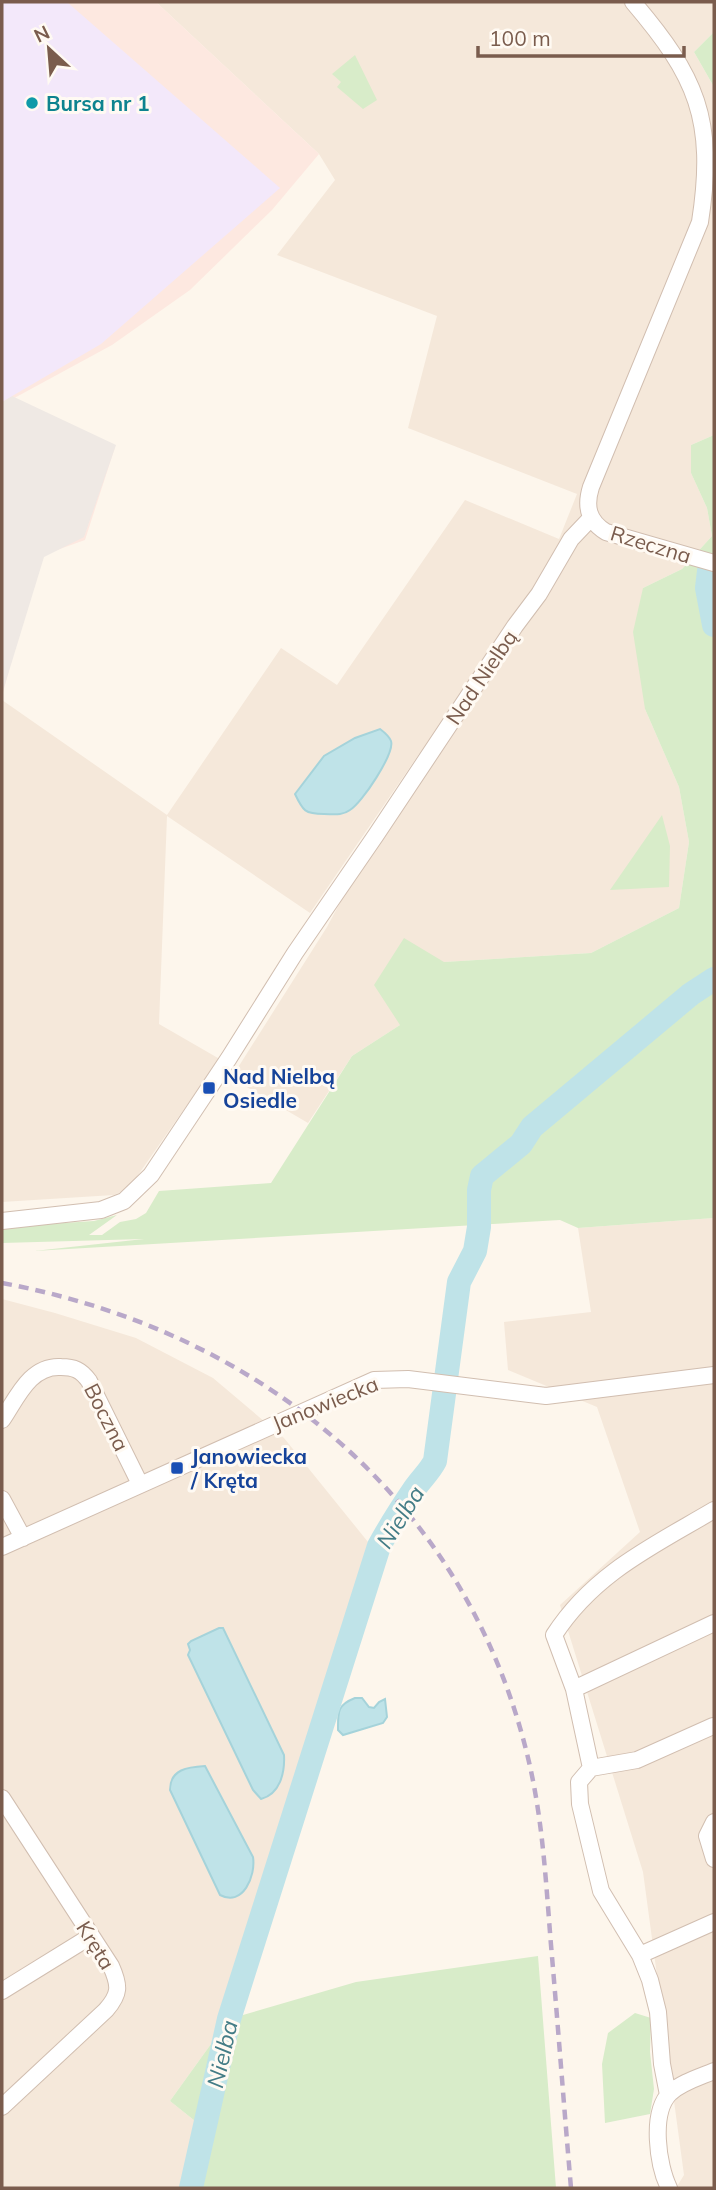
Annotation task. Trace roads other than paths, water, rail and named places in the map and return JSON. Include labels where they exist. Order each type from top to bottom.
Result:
[{"type":"street","points":[[591,518],[587,503],[590,492],[700,222],[712,173],[711,129],[701,94],[683,62],[633,2]]},
{"type":"street","name":"Rzeczna","points":[[591,518],[606,531],[714,563]]},
{"type":"street","name":"Nad Nielbą","points":[[2,1221],[101,1210],[124,1201],[151,1175],[295,953],[539,594],[571,539],[591,518]]},
{"type":"street","name":"Boczna","points":[[2,1420],[27,1382],[39,1371],[57,1366],[83,1372],[140,1484]]},
{"type":"street","name":"Janowiecka","points":[[2,1547],[373,1380],[394,1378],[546,1396],[714,1375]]},
{"type":"street","points":[[2,1499],[23,1538]]},
{"type":"street","points":[[591,1768],[574,1689],[554,1635],[571,1610],[623,1564],[714,1510]]},
{"type":"street","points":[[574,1689],[714,1623]]},
{"type":"street","points":[[668,2095],[662,2064],[658,2012],[650,1980],[640,1955],[601,1891],[580,1804],[579,1782],[591,1768],[637,1760],[713,1726]]},
{"type":"street","name":"Kręta","points":[[2,2106],[114,2001],[117,1991],[115,1975],[91,1936],[4,1808]]},
{"type":"street","points":[[714,1822],[707,1836],[714,1859]]},
{"type":"street","points":[[640,1955],[714,1922]]},
{"type":"street","points":[[2,1991],[91,1936]]},
{"type":"street","points":[[666,2187],[660,2161],[660,2112],[668,2095],[677,2088],[714,2071]]},
{"type":"water","points":[[380,729],[390,739],[391,747],[376,777],[355,806],[347,812],[337,814],[305,810],[295,794],[324,756],[355,738]]},
{"type":"water","points":[[223,1628],[284,1755],[277,1788],[261,1799],[253,1790],[188,1655],[188,1644],[191,1641]]},
{"type":"water","points":[[362,1698],[369,1707],[374,1708],[385,1699],[387,1717],[383,1723],[343,1735],[338,1730],[340,1710],[345,1703]]},
{"type":"water","points":[[205,1766],[253,1857],[250,1881],[235,1897],[220,1895],[170,1790],[173,1778],[181,1770]]},
{"type":"waterway","name":"Nielba","points":[[709,571],[707,588],[714,625]]},
{"type":"waterway","name":"Nielba","points":[[191,2188],[229,2019],[379,1546],[405,1502],[435,1461],[459,1282],[475,1251],[482,1176],[521,1144],[532,1127],[691,994],[714,979]]},
{"type":"railway","points":[[2,1283],[96,1307],[185,1341],[266,1387],[339,1442],[403,1508],[457,1583],[499,1668],[534,1785],[546,1876],[571,2188]]},
{"type":"place","name":"Bursa nr 1","points":[[32,103]]},
{"type":"place","name":"Nad Nielbą Osiedle","points":[[209,1088]]},
{"type":"place","name":"Janowiecka / Kręta","points":[[177,1468]]}]
